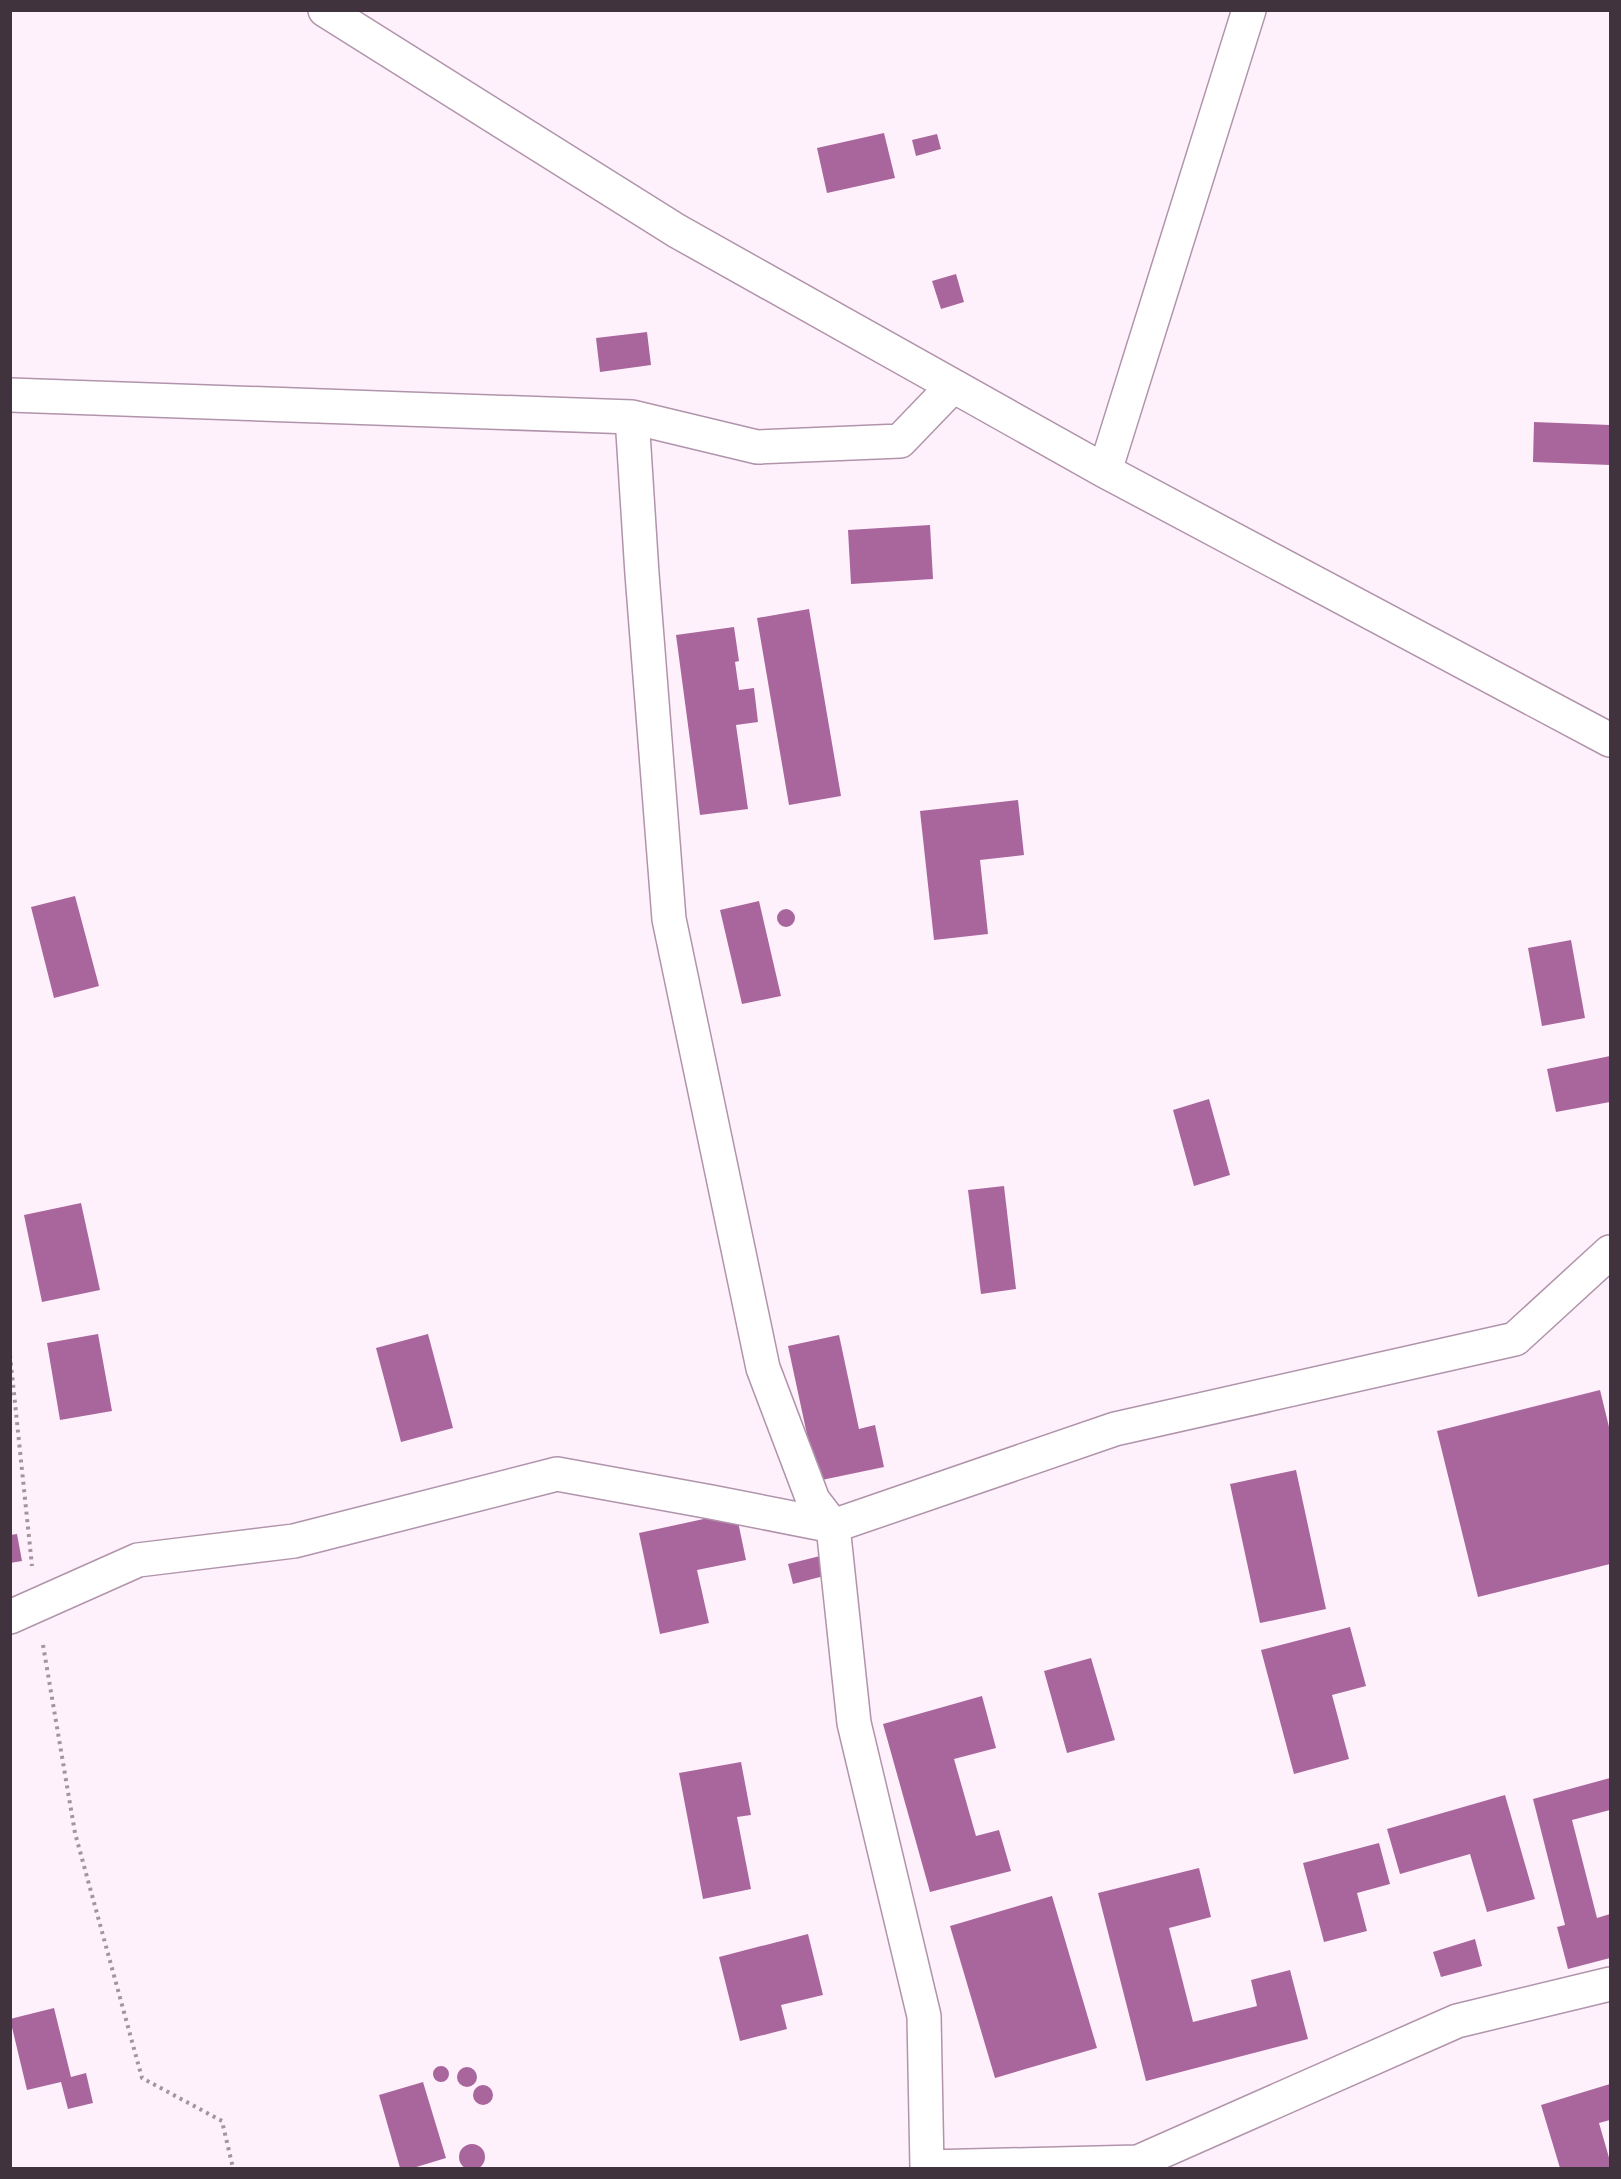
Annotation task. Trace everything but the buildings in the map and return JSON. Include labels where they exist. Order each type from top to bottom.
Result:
[{"type":"street","points":[[325,10],[677,231],[1105,471],[1611,740]]},
{"type":"street","points":[[1105,471],[1249,10]]},
{"type":"street","points":[[10,395],[632,417],[757,447],[900,441],[953,386]]},
{"type":"street","points":[[632,417],[669,919],[763,1368],[813,1500],[833,1526],[854,1724],[924,2016],[927,2168],[1138,2162],[1457,2021],[1611,1984]]},
{"type":"street","points":[[23,1611],[138,1560],[294,1541],[557,1474],[833,1526],[1115,1429],[1515,1339],[1611,1252]]},
{"type":"path","points":[[10,1355],[23,1611],[75,1833],[142,2078],[222,2121],[233,2169]]}]
